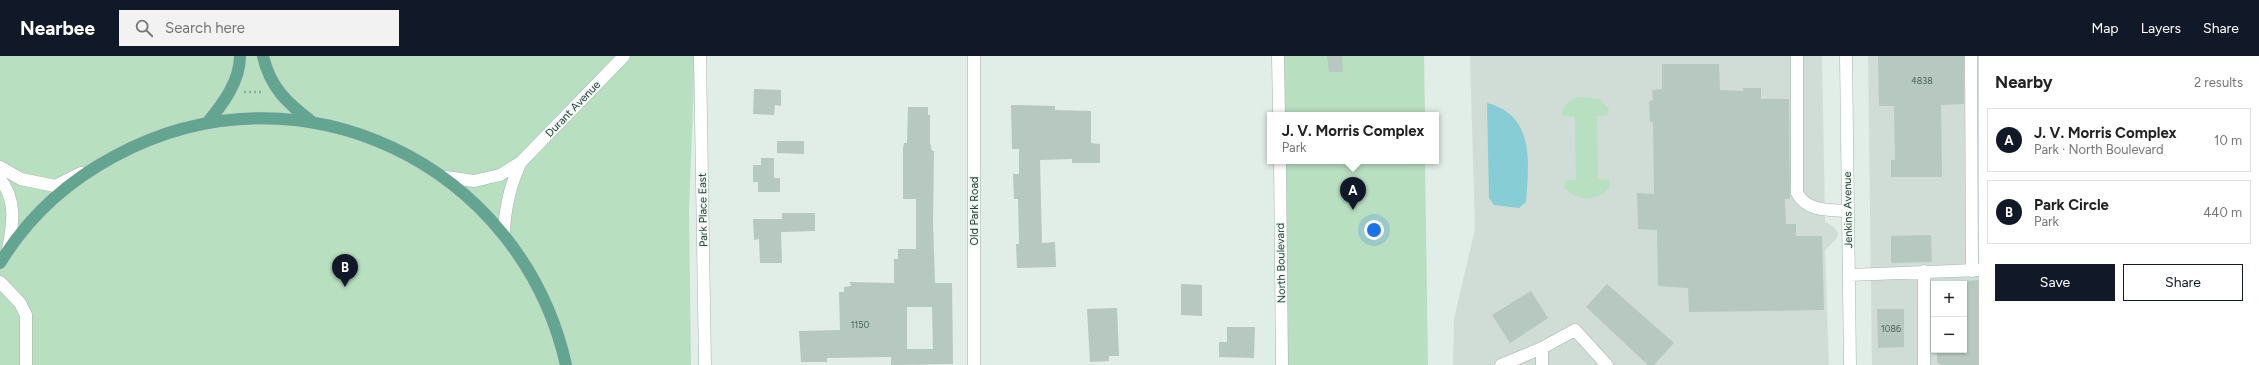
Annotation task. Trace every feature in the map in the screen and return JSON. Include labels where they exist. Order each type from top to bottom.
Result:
[{"type":"main road","points":[[207,123],[226,101],[240,66],[240,56]]},
{"type":"main road","points":[[264,56],[267,71],[286,102],[311,121]]},
{"type":"main road","points":[[0,263],[8,249],[33,218],[63,190],[95,166],[130,147],[168,132],[207,123],[259,118],[311,121],[347,130],[382,142],[415,158],[446,177],[471,198],[504,232],[524,260],[541,290],[554,322],[566,365]]},
{"type":"street","name":"Durant Avenue","points":[[446,177],[474,181],[500,175],[521,162],[624,56]]},
{"type":"street","name":"Park Place East","points":[[700,56],[705,365]]},
{"type":"street","name":"Old Park Road","points":[[974,56],[974,365]]},
{"type":"street","points":[[1278,56],[1279,112]]},
{"type":"street","points":[[1797,56],[1797,193],[1807,205],[1816,208],[1848,211]]},
{"type":"street","name":"Jenkins Avenue","points":[[1846,56],[1850,365]]},
{"type":"street","points":[[1849,274],[1924,271],[1975,271],[1971,56]]},
{"type":"street","name":"Durant Avenue","points":[[504,232],[504,214],[511,183],[521,162]]},
{"type":"street","name":"North Boulevard","points":[[1280,164],[1282,365]]},
{"type":"street","points":[[0,167],[21,179],[55,186],[95,166]]},
{"type":"street","points":[[0,179],[5,185],[11,200],[14,222],[8,249]]},
{"type":"street","points":[[1924,271],[1924,365]]},
{"type":"street","points":[[0,282],[20,303],[26,315],[26,365]]},
{"type":"street","points":[[1502,365],[1542,348],[1575,330],[1607,365]]},
{"type":"street","points":[[1542,348],[1542,365]]},
{"type":"path","points":[[241,92],[264,92]]},
{"type":"shaded area","points":[[1470,56],[1822,56],[1825,222],[1834,227],[1838,233],[1837,238],[1825,250],[1829,365],[1453,365],[1454,319],[1475,229]]},
{"type":"shaded area","points":[[1868,56],[1979,56],[1979,365],[1872,365]]},
{"type":"green space","points":[[0,56],[695,56],[689,209],[691,365],[0,365]]},
{"type":"green space","points":[[1278,56],[1424,56],[1425,112],[1279,112]]},
{"type":"green space","points":[[1579,97],[1600,99],[1609,109],[1607,115],[1597,116],[1598,179],[1609,180],[1610,186],[1600,195],[1587,198],[1574,195],[1564,187],[1566,180],[1576,180],[1575,117],[1562,115],[1562,111],[1567,103]]},
{"type":"green space","points":[[1280,164],[1425,164],[1428,365],[1282,365]]},
{"type":"water","points":[[1487,103],[1503,109],[1514,118],[1521,129],[1526,142],[1528,172],[1526,202],[1519,208],[1494,205],[1489,198]]},
{"type":"building","points":[[1327,56],[1342,56],[1343,72],[1329,72]]},
{"type":"building","points":[[1878,56],[1964,56],[1964,104],[1941,105],[1942,177],[1891,177],[1891,160],[1895,160],[1894,106],[1879,106]]},
{"type":"building","points":[[1662,64],[1719,64],[1720,90],[1743,91],[1743,88],[1761,88],[1761,99],[1789,99],[1790,199],[1785,199],[1786,224],[1796,224],[1796,236],[1822,236],[1824,310],[1689,312],[1688,288],[1658,286],[1657,230],[1638,229],[1637,193],[1654,194],[1653,122],[1650,122],[1649,101],[1653,100],[1652,90],[1662,89]]},
{"type":"building","points":[[754,89],[781,90],[781,106],[775,105],[774,115],[753,114]]},
{"type":"building","points":[[1011,105],[1055,106],[1055,110],[1091,111],[1091,143],[1100,144],[1100,163],[1072,163],[1072,159],[1040,160],[1042,243],[1055,242],[1056,267],[1017,268],[1016,244],[1019,244],[1018,199],[1014,199],[1013,174],[1019,174],[1019,149],[1012,149]]},
{"type":"building","points":[[908,107],[928,107],[928,115],[930,115],[930,143],[932,151],[934,151],[933,222],[935,283],[952,283],[953,364],[891,365],[891,357],[827,358],[827,362],[801,362],[799,331],[840,330],[839,292],[844,292],[844,287],[851,286],[850,282],[894,283],[894,259],[898,259],[898,249],[916,249],[916,199],[903,199],[903,148],[904,143],[907,143]],"holes":[[[907,307],[932,307],[933,349],[907,349]]]},
{"type":"building","points":[[777,141],[804,141],[804,154],[777,153]]},
{"type":"building","points":[[761,158],[774,158],[774,178],[780,178],[780,192],[758,192],[758,182],[753,182],[753,165],[761,165]]},
{"type":"building","points":[[782,213],[815,213],[815,231],[781,232],[782,263],[760,263],[759,239],[754,240],[753,219],[782,219]]},
{"type":"building","points":[[1931,235],[1932,262],[1891,263],[1891,236]]},
{"type":"building","points":[[1979,280],[1979,365],[1941,365],[1937,362],[1938,353],[1967,353],[1967,281],[1964,281]]},
{"type":"building","points":[[1181,284],[1202,285],[1202,316],[1181,315]]},
{"type":"building","points":[[1607,284],[1674,343],[1654,365],[1648,365],[1586,307]]},
{"type":"building","points":[[1531,291],[1548,318],[1510,343],[1492,315]]},
{"type":"building","points":[[1117,308],[1119,356],[1109,356],[1109,361],[1090,362],[1087,309]]},
{"type":"building","points":[[1877,309],[1904,309],[1904,347],[1878,348]]},
{"type":"building","points":[[1227,327],[1255,327],[1254,358],[1219,357],[1219,342],[1227,342]]},
{"type":"place","name":"J. V. Morris Complex","points":[[1353,210]]},
{"type":"place","name":"Park Circle","points":[[345,287]]}]
